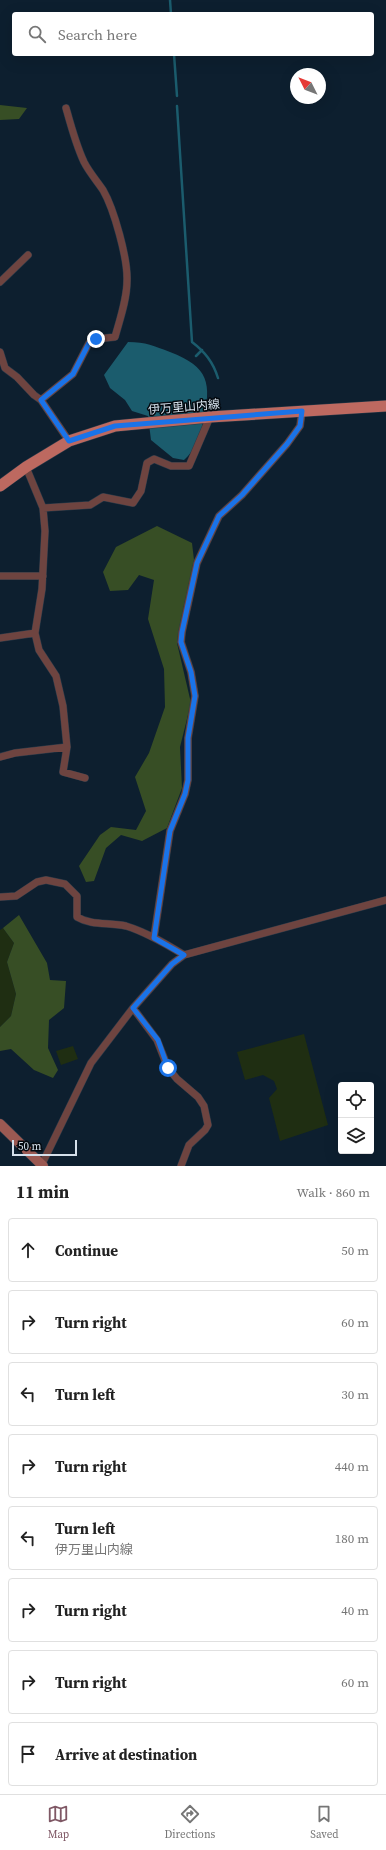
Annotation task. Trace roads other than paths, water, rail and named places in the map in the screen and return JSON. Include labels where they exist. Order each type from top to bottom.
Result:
[{"type":"main road","name":"伊万里山内線","points":[[0,486],[26,467],[69,441],[115,426],[210,417],[386,406]]},
{"type":"main road","points":[[0,1124],[42,1165]]},
{"type":"street","points":[[41,400],[73,374],[89,343],[96,339],[115,337],[125,297],[127,281],[126,260],[111,208],[103,191],[85,164],[77,145],[66,108]]},
{"type":"street","points":[[0,282],[28,255]]},
{"type":"street","points":[[0,352],[5,368],[17,377],[34,395],[41,400],[69,441]]},
{"type":"street","points":[[154,938],[170,831],[185,794],[188,780],[188,738],[195,696],[191,672],[181,642],[197,563],[219,516],[242,495],[287,444],[300,426],[302,411]]},
{"type":"street","points":[[43,508],[90,505],[103,497],[133,503],[141,491],[147,463],[154,459],[171,466],[190,466],[210,417]]},
{"type":"street","points":[[26,467],[43,508],[45,531],[43,576],[35,633],[39,650],[56,676],[63,706],[67,747],[63,772],[85,778]]},
{"type":"street","points":[[0,576],[43,576]]},
{"type":"street","points":[[0,638],[35,633]]},
{"type":"street","points":[[0,756],[67,747]]},
{"type":"street","points":[[0,897],[16,896],[37,882],[46,880],[65,884],[77,896],[77,917],[85,921],[125,926],[154,938],[184,955]]},
{"type":"street","points":[[42,1165],[91,1063],[133,1008],[172,964],[184,955],[386,900]]},
{"type":"street","points":[[133,1008],[158,1040],[168,1068],[177,1079],[198,1097],[204,1106],[208,1125],[205,1130],[189,1145],[181,1166]]},
{"type":"water","points":[[128,342],[150,345],[183,358],[200,370],[204,378],[207,387],[207,397],[202,427],[194,448],[184,460],[173,458],[151,440],[148,416],[132,411],[125,400],[110,388],[104,375]]},
{"type":"waterway","points":[[170,0],[171,12]]},
{"type":"waterway","points":[[174,56],[177,96]]},
{"type":"waterway","points":[[177,106],[192,342],[208,358],[214,367],[218,378]]},
{"type":"waterway","points":[[196,356],[202,350]]}]
